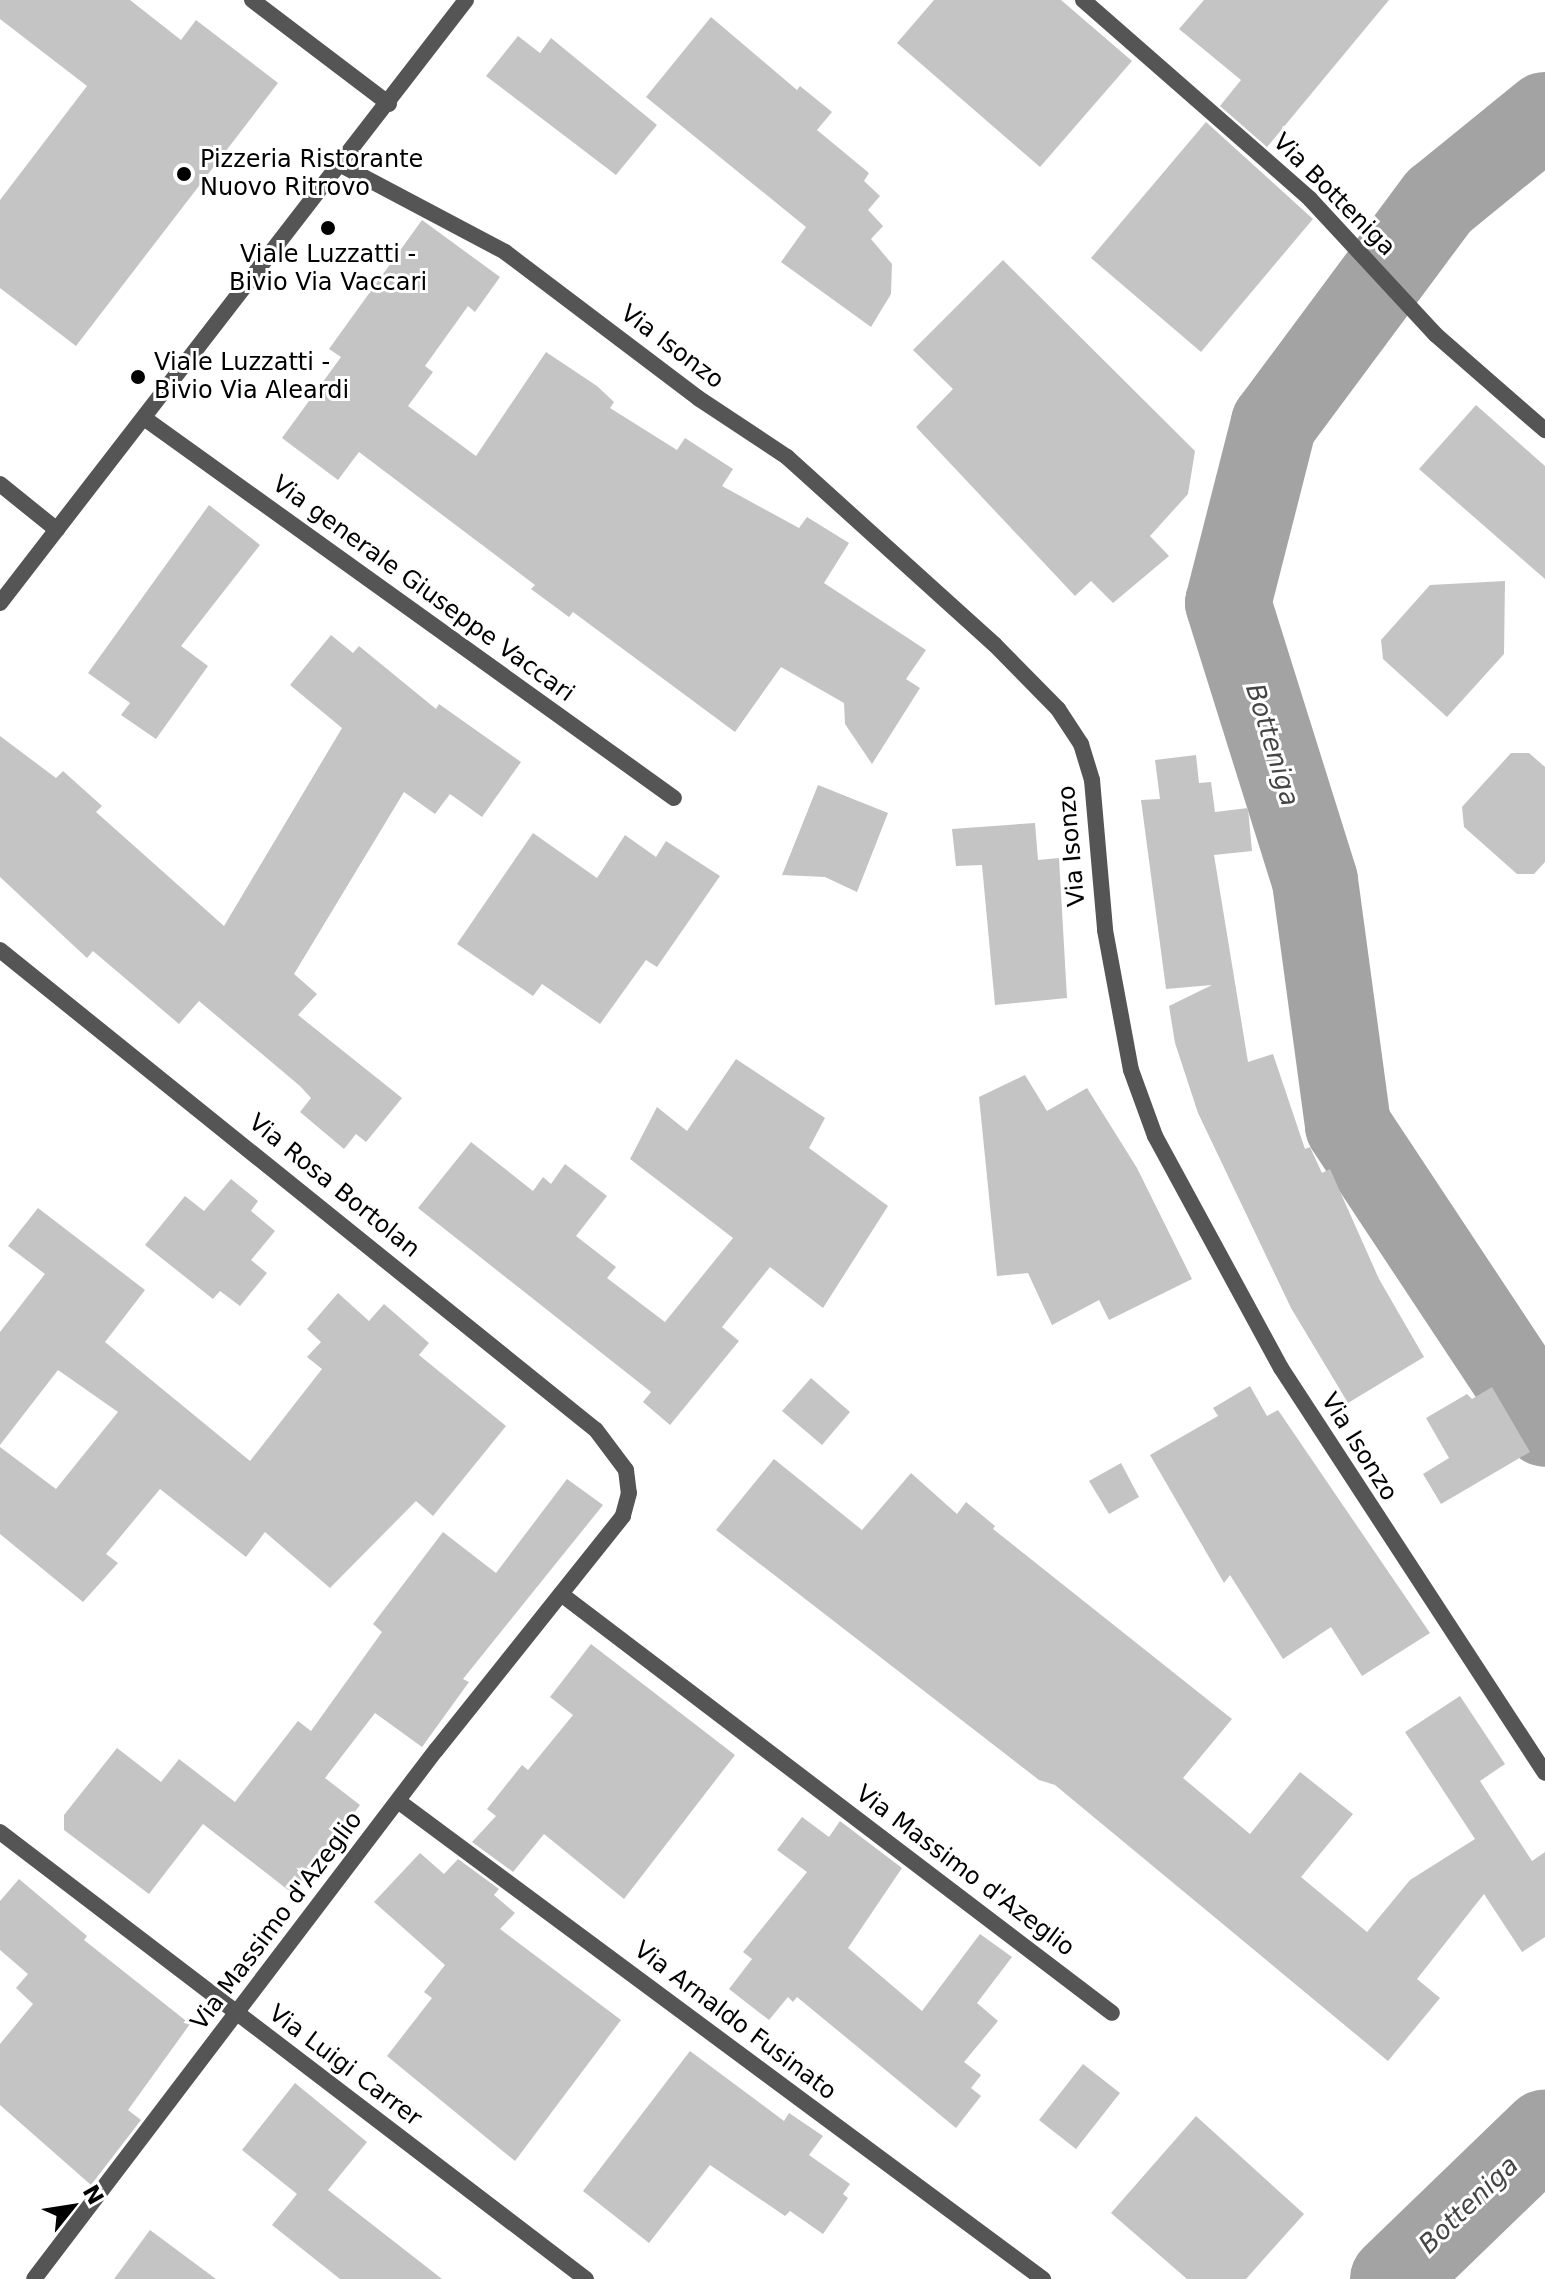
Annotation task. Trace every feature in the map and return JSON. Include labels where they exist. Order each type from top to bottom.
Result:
[{"type":"street","points":[[252,0],[389,104]]},
{"type":"street","points":[[0,603],[389,104],[466,0]]},
{"type":"street","name":"Via Botteniga","points":[[1083,0],[1310,199],[1436,335],[1545,430]]},
{"type":"street","name":"Via Isonzo","points":[[341,165],[505,252],[698,398],[787,457],[995,645],[1058,709],[1081,744],[1092,780],[1105,930],[1131,1070],[1155,1136],[1281,1368],[1545,1773]]},
{"type":"street","name":"Via generale Giuseppe Vaccari","points":[[144,418],[674,798]]},
{"type":"street","points":[[0,484],[57,530]]},
{"type":"street","name":"Via Rosa Bortolan","points":[[0,950],[596,1430],[626,1470]]},
{"type":"street","name":"Via Massimo d'Azeglio","points":[[34,2279],[398,1801],[623,1516],[629,1493],[626,1470]]},
{"type":"street","name":"Via Massimo d'Azeglio","points":[[561,1594],[1112,2013]]},
{"type":"street","name":"Via Arnaldo Fusinato","points":[[398,1801],[1043,2279]]},
{"type":"street","name":"Via Luigi Carrer","points":[[0,1832],[586,2279]]},
{"type":"building","points":[[0,0],[130,0],[181,40],[196,20],[278,83],[76,346],[0,288],[0,200],[87,86],[0,19]]},
{"type":"building","points":[[934,0],[1061,0],[1132,61],[1040,167],[897,43]]},
{"type":"building","points":[[1204,0],[1389,0],[1267,147],[1220,106],[1241,80],[1179,29]]},
{"type":"building","points":[[711,17],[797,90],[800,86],[832,112],[817,130],[869,173],[864,181],[880,196],[868,210],[883,226],[871,239],[892,264],[891,294],[871,327],[781,262],[806,227],[646,97]]},
{"type":"building","points":[[518,36],[540,53],[551,38],[657,125],[616,175],[486,76]]},
{"type":"building","points":[[1206,122],[1313,219],[1201,352],[1091,258]]},
{"type":"building","points":[[422,220],[500,277],[475,312],[468,306],[425,366],[433,372],[408,406],[476,456],[546,352],[597,386],[614,402],[610,408],[677,450],[685,438],[733,469],[722,486],[799,528],[807,517],[849,543],[824,583],[926,650],[906,679],[920,688],[872,764],[845,724],[844,703],[781,667],[735,732],[573,612],[569,617],[531,589],[535,585],[359,452],[338,480],[282,438],[341,357],[329,349]]},
{"type":"building","points":[[1003,260],[1195,451],[1188,494],[1150,536],[1169,556],[1113,603],[1091,581],[1075,596],[916,427],[953,389],[913,350]]},
{"type":"building","points":[[1476,405],[1545,466],[1545,579],[1419,469]]},
{"type":"building","points":[[209,505],[260,545],[181,646],[208,666],[156,739],[121,715],[130,703],[88,673]]},
{"type":"building","points":[[1505,581],[1504,654],[1447,717],[1383,659],[1381,640],[1430,585]]},
{"type":"building","points":[[331,635],[353,653],[359,646],[436,709],[439,704],[521,762],[482,817],[450,794],[435,814],[404,792],[294,974],[317,994],[298,1015],[402,1098],[366,1142],[356,1134],[344,1149],[300,1112],[311,1098],[300,1086],[199,1001],[179,1024],[93,951],[87,958],[0,877],[0,736],[56,778],[63,771],[102,806],[96,812],[224,926],[342,728],[290,685]]},
{"type":"building","points":[[1511,753],[1529,753],[1545,767],[1545,862],[1534,874],[1517,874],[1464,827],[1462,807]]},
{"type":"building","points":[[1196,755],[1199,783],[1211,782],[1215,812],[1248,808],[1252,851],[1214,855],[1248,1062],[1273,1054],[1305,1149],[1310,1147],[1322,1173],[1330,1169],[1379,1279],[1424,1357],[1348,1403],[1291,1308],[1198,1113],[1175,1043],[1169,1006],[1212,985],[1166,989],[1141,800],[1160,799],[1155,760]]},
{"type":"building","points":[[818,785],[888,813],[857,892],[825,877],[782,875]]},
{"type":"building","points":[[1035,823],[1038,860],[1059,858],[1067,998],[995,1005],[982,865],[956,866],[952,829]]},
{"type":"building","points":[[533,833],[597,878],[625,835],[656,857],[666,841],[720,876],[657,967],[646,960],[600,1024],[542,984],[533,996],[457,944]]},
{"type":"building","points":[[736,1059],[825,1118],[809,1148],[888,1206],[823,1308],[770,1267],[722,1327],[739,1341],[670,1425],[643,1402],[651,1392],[418,1208],[471,1142],[533,1191],[543,1177],[551,1184],[565,1164],[607,1196],[576,1236],[616,1267],[607,1278],[665,1322],[733,1238],[630,1159],[657,1107],[687,1131]]},
{"type":"building","points":[[1025,1075],[1047,1111],[1087,1088],[1137,1168],[1192,1279],[1109,1320],[1099,1300],[1052,1325],[1028,1273],[997,1276],[979,1097]]},
{"type":"building","points":[[231,1179],[258,1201],[251,1211],[275,1231],[251,1260],[267,1273],[240,1306],[220,1291],[213,1299],[145,1245],[185,1196],[204,1211]]},
{"type":"building","points":[[38,1208],[145,1290],[105,1342],[250,1461],[322,1369],[307,1357],[321,1342],[307,1329],[338,1293],[369,1321],[384,1304],[429,1343],[419,1355],[506,1426],[433,1516],[416,1501],[330,1588],[265,1532],[246,1557],[160,1489],[106,1554],[118,1563],[83,1602],[0,1534],[0,1447],[56,1489],[118,1412],[58,1370],[0,1445],[0,1332],[45,1274],[8,1246]]},
{"type":"building","points":[[811,1378],[850,1412],[822,1445],[782,1411]]},
{"type":"building","points":[[1250,1386],[1267,1416],[1278,1410],[1430,1633],[1362,1676],[1331,1627],[1283,1659],[1230,1575],[1224,1583],[1150,1455],[1218,1416],[1213,1408]]},
{"type":"building","points":[[1492,1387],[1530,1452],[1441,1504],[1423,1474],[1449,1458],[1426,1418],[1467,1394],[1472,1399]]},
{"type":"building","points":[[774,1459],[862,1530],[911,1473],[957,1514],[966,1502],[995,1526],[993,1529],[1232,1719],[1183,1778],[1250,1834],[1300,1772],[1353,1814],[1301,1877],[1367,1932],[1410,1880],[1475,1839],[1405,1732],[1460,1696],[1505,1764],[1480,1781],[1532,1861],[1545,1852],[1545,1937],[1522,1952],[1484,1894],[1417,1979],[1440,1998],[1388,2061],[1055,1785],[1039,1780],[716,1530]]},
{"type":"building","points":[[1121,1463],[1139,1497],[1109,1514],[1089,1481]]},
{"type":"building","points":[[567,1479],[603,1505],[463,1679],[469,1682],[422,1747],[375,1713],[325,1778],[360,1805],[292,1893],[203,1824],[149,1894],[64,1830],[64,1815],[117,1748],[161,1782],[179,1759],[235,1802],[298,1721],[311,1731],[382,1632],[373,1624],[443,1532],[496,1573]]},
{"type":"building","points":[[591,1644],[735,1755],[624,1899],[544,1834],[513,1872],[472,1842],[496,1816],[487,1809],[522,1765],[528,1770],[573,1715],[550,1697]]},
{"type":"building","points":[[802,1817],[829,1837],[840,1821],[902,1868],[848,1948],[922,2011],[980,1934],[1012,1957],[977,2003],[998,2021],[964,2062],[981,2075],[971,2088],[981,2096],[956,2128],[797,1997],[793,2002],[788,1997],[769,2020],[729,1989],[752,1959],[743,1952],[807,1872],[777,1850]]},
{"type":"building","points":[[420,1853],[444,1874],[458,1859],[499,1889],[494,1895],[515,1913],[500,1929],[621,2020],[515,2161],[387,2056],[432,1998],[424,1992],[445,1965],[374,1902]]},
{"type":"building","points":[[19,1879],[87,1936],[84,1940],[190,2024],[128,2110],[141,2120],[91,2185],[0,2105],[0,2044],[33,2004],[16,1988],[28,1974],[0,1950],[0,1901]]},
{"type":"building","points":[[690,2051],[784,2121],[789,2113],[823,2136],[809,2155],[850,2184],[843,2194],[848,2198],[823,2234],[790,2211],[785,2216],[710,2165],[649,2243],[583,2191]]},
{"type":"building","points":[[1083,2064],[1120,2093],[1076,2149],[1039,2120]]},
{"type":"building","points":[[295,2083],[367,2142],[328,2190],[442,2279],[340,2279],[272,2225],[297,2194],[242,2150]]},
{"type":"building","points":[[1196,2116],[1304,2214],[1246,2279],[1187,2279],[1111,2213]]},
{"type":"building","points":[[150,2230],[216,2279],[114,2279]]},
{"type":"waterway","name":"Botteniga","points":[[1545,115],[1439,201],[1274,423],[1228,603],[1315,881],[1348,1126],[1545,1424]]},
{"type":"waterway","name":"Botteniga","points":[[1393,2279],[1545,2132]]},
{"type":"place","name":"Pizzeria Ristorante Nuovo Ritrovo","points":[[184,174]]},
{"type":"place","name":"Viale Luzzatti - Bivio Via Vaccari","points":[[328,228]]},
{"type":"place","name":"Viale Luzzatti - Bivio Via Aleardi","points":[[138,377]]}]
